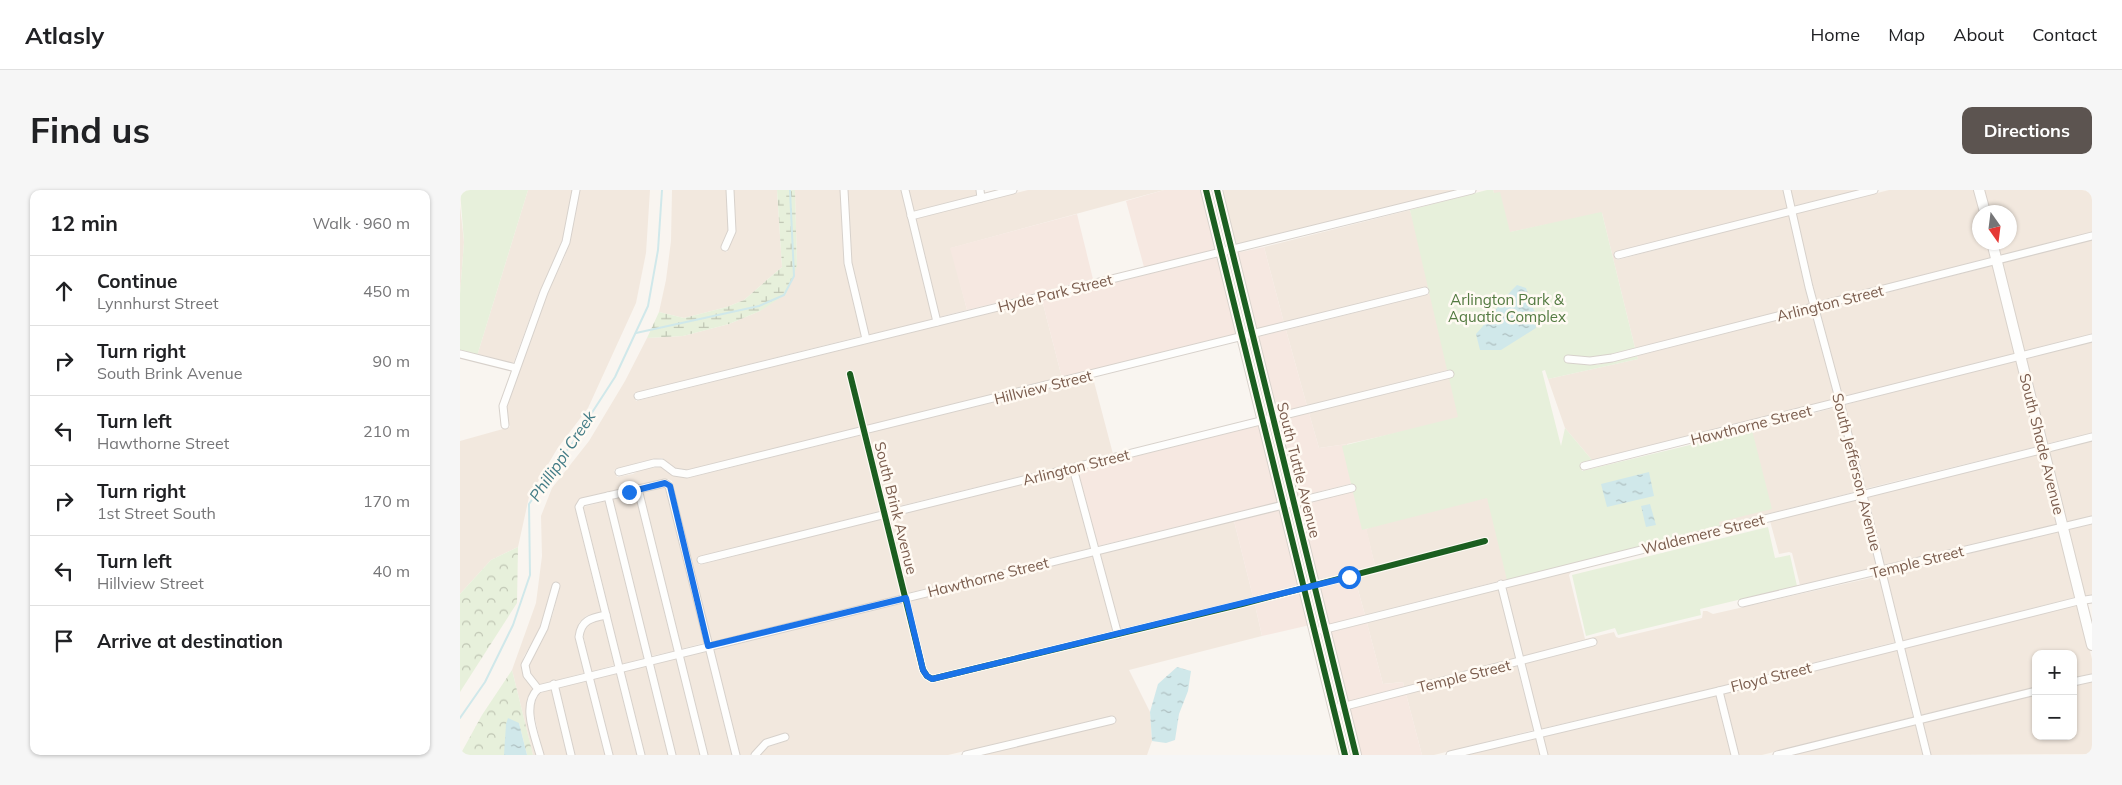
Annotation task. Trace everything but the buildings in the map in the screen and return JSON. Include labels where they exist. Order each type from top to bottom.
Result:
[{"type":"main road","name":"South Tuttle Avenue","points":[[1206,190],[1227,252],[1269,420],[1294,502],[1309,587]]},
{"type":"main road","name":"South Tuttle Avenue","points":[[1218,190],[1227,252]]},
{"type":"main road","points":[[1979,190],[1983,205]]},
{"type":"main road","name":"South Shade Avenue","points":[[1994,250],[2092,645]]},
{"type":"main road","name":"South Tuttle Avenue","points":[[1269,420],[1284,504],[1320,630],[1339,708],[1346,755]]},
{"type":"main road","name":"South Tuttle Avenue","points":[[1339,708],[1356,755]]},
{"type":"street","points":[[505,425],[503,406],[544,292],[566,242],[576,190]]},
{"type":"street","points":[[725,248],[732,231],[730,190]]},
{"type":"street","points":[[844,190],[848,263],[866,339]]},
{"type":"street","points":[[905,190],[937,322]]},
{"type":"street","points":[[911,216],[980,194],[1013,190]]},
{"type":"street","name":"Hyde Park Street","points":[[638,396],[1472,190]]},
{"type":"street","name":"South Jefferson Avenue","points":[[1787,190],[1926,755]]},
{"type":"street","points":[[1618,256],[1874,190]]},
{"type":"street","name":"Arlington Street","points":[[1568,359],[1590,362],[1612,358],[2092,236]]},
{"type":"street","name":"Hillview Street","points":[[618,472],[632,470],[640,465],[662,463],[674,472],[687,474],[1425,291]]},
{"type":"street","name":"Hawthorne Street","points":[[1584,466],[2092,338]]},
{"type":"street","points":[[460,354],[516,368]]},
{"type":"street","name":"South Brink Avenue","points":[[850,374],[923,670],[927,676],[936,679],[1118,634]]},
{"type":"street","name":"Arlington Street","points":[[701,560],[1450,374]]},
{"type":"street","name":"Waldemere Street","points":[[1320,630],[2092,436]]},
{"type":"street","points":[[1073,468],[1118,634],[1485,542]]},
{"type":"street","points":[[641,755],[579,507],[580,504],[608,496],[668,484],[736,755]]},
{"type":"street","name":"Hawthorne Street","points":[[538,689],[1352,488]]},
{"type":"street","points":[[638,489],[704,755]]},
{"type":"street","points":[[608,496],[672,755]]},
{"type":"street","name":"Temple Street","points":[[1742,603],[2092,520]]},
{"type":"street","points":[[1501,584],[1544,755]]},
{"type":"street","points":[[540,755],[530,713],[531,701],[538,689],[527,675],[525,665],[544,628],[556,586]]},
{"type":"street","name":"Floyd Street","points":[[1450,755],[2092,599]]},
{"type":"street","points":[[606,615],[588,619],[579,632],[588,676],[609,755]]},
{"type":"street","name":"Temple Street","points":[[1339,708],[1593,642]]},
{"type":"street","points":[[2077,681],[2092,678]]},
{"type":"street","points":[[554,684],[571,755]]},
{"type":"street","points":[[1719,691],[1734,755]]},
{"type":"street","points":[[1777,755],[2032,693]]},
{"type":"street","points":[[966,755],[1112,720]]},
{"type":"street","points":[[755,755],[766,743],[785,737]]},
{"type":"shaded area","points":[[528,190],[573,190],[563,241],[540,291],[513,364],[477,356]]},
{"type":"shaded area","points":[[580,190],[650,190],[646,253],[636,303],[588,408],[557,449],[529,497],[518,547],[491,560],[460,594],[460,441],[510,427],[506,407],[547,294],[565,256]]},
{"type":"shaded area","points":[[672,190],[727,190],[729,230],[721,249],[727,252],[736,231],[734,190],[777,190],[782,267],[744,300],[727,307],[684,318],[659,312],[666,280],[671,241]]},
{"type":"shaded area","points":[[795,190],[841,190],[845,264],[862,336],[634,393],[636,401],[1042,300],[1062,378],[866,426],[852,370],[846,371],[860,428],[684,471],[675,468],[662,458],[614,470],[617,477],[633,474],[642,469],[661,467],[672,475],[688,478],[862,435],[880,511],[697,558],[699,565],[882,518],[902,595],[711,642],[672,481],[664,479],[579,499],[576,505],[602,612],[586,616],[579,623],[576,631],[576,642],[584,673],[539,685],[530,673],[528,665],[544,637],[553,614],[560,584],[554,582],[538,633],[524,656],[522,664],[524,676],[533,688],[526,707],[537,755],[533,755],[512,670],[536,603],[542,556],[541,516],[552,488],[589,441],[625,381],[647,338],[683,336],[729,324],[760,311],[797,266]]},
{"type":"shaded area","points":[[847,190],[902,190],[933,319],[868,335],[851,263]]},
{"type":"shaded area","points":[[908,190],[976,190],[977,195],[914,211]]},
{"type":"shaded area","points":[[1028,190],[1164,190],[951,248],[967,310],[939,317],[915,219]]},
{"type":"shaded area","points":[[1164,190],[1202,190],[1217,250],[1144,267],[1126,201]]},
{"type":"shaded area","points":[[1221,190],[1457,190],[1234,246]]},
{"type":"shaded area","points":[[1493,190],[1784,190],[1787,208],[1614,253],[1617,260],[1789,215],[1811,304],[1635,348],[1602,213],[1506,233]]},
{"type":"shaded area","points":[[1790,190],[1859,190],[1794,206]]},
{"type":"shaded area","points":[[1889,190],[1976,190],[1979,205],[1972,205],[1972,250],[1991,250],[1993,257],[1817,302],[1795,214]]},
{"type":"shaded area","points":[[1983,190],[2092,190],[2092,232],[1999,256],[1998,250],[2017,250],[2017,205],[1986,205]]},
{"type":"shaded area","points":[[460,206],[464,242],[460,294]]},
{"type":"shaded area","points":[[1410,210],[1430,278],[1464,418],[1347,444],[1319,448],[1309,413],[1454,377],[1452,369],[1307,406],[1286,330],[1429,294],[1428,287],[1284,323],[1264,247]]},
{"type":"shaded area","points":[[1077,214],[1093,279],[967,310],[950,248]]},
{"type":"shaded area","points":[[2092,240],[2092,334],[2023,351],[2001,263]]},
{"type":"shaded area","points":[[1264,247],[1284,323],[1255,330],[1236,253]]},
{"type":"shaded area","points":[[1219,257],[1238,334],[1062,378],[1042,300]]},
{"type":"shaded area","points":[[1995,265],[2016,353],[1842,398],[1819,310]]},
{"type":"shaded area","points":[[1813,311],[1836,399],[1592,460],[1565,428],[1548,379],[1638,359],[1637,356]]},
{"type":"shaded area","points":[[1286,330],[1307,406],[1276,414],[1257,337]]},
{"type":"shaded area","points":[[2092,342],[2092,433],[2045,444],[2025,359]]},
{"type":"shaded area","points":[[2018,360],[2039,446],[1864,489],[1844,405]]},
{"type":"shaded area","points":[[1093,378],[1113,454],[887,509],[868,433]]},
{"type":"shaded area","points":[[1838,407],[1858,491],[1720,526],[1695,442]]},
{"type":"shaded area","points":[[1309,413],[1319,448],[1347,444],[1375,566],[1316,581],[1298,505],[1356,491],[1354,483],[1297,497],[1278,421]]},
{"type":"shaded area","points":[[1261,425],[1280,502],[1098,546],[1077,471]]},
{"type":"shaded area","points":[[2092,440],[2092,516],[2064,523],[2047,451]]},
{"type":"shaded area","points":[[2041,453],[2058,524],[1883,567],[1866,496]]},
{"type":"shaded area","points":[[1557,456],[1591,495],[1586,559],[1365,615],[1355,579],[1489,544],[1487,537],[1375,566],[1366,529]]},
{"type":"shaded area","points":[[1071,472],[1091,548],[908,593],[888,517]]},
{"type":"shaded area","points":[[665,487],[704,643],[681,649],[642,492]]},
{"type":"shaded area","points":[[636,493],[675,651],[651,656],[612,499]]},
{"type":"shaded area","points":[[1860,498],[1877,568],[1800,585],[1792,553],[1779,554],[1770,521]]},
{"type":"shaded area","points":[[606,501],[645,658],[622,664],[583,507]]},
{"type":"shaded area","points":[[1281,509],[1300,586],[1253,597],[1234,521]]},
{"type":"shaded area","points":[[1234,521],[1253,597],[1121,630],[1100,554]]},
{"type":"shaded area","points":[[2092,524],[2092,595],[2083,597],[2066,530]]},
{"type":"shaded area","points":[[2060,531],[2077,597],[1902,641],[1885,574]]},
{"type":"shaded area","points":[[1094,555],[1114,632],[935,675],[930,674],[926,669],[910,601]]},
{"type":"shaded area","points":[[1588,567],[1571,572],[1569,575],[1585,639],[1614,632],[1616,637],[1619,638],[1702,618],[1703,611],[1713,614],[1879,576],[1895,642],[1718,687],[1540,729],[1524,664],[1597,645],[1595,638],[1522,657],[1505,587]]},
{"type":"shaded area","points":[[1355,579],[1365,615],[1328,625],[1318,589]]},
{"type":"shaded area","points":[[1499,588],[1516,659],[1404,687],[1403,682],[1383,684],[1367,623]]},
{"type":"shaded area","points":[[1301,593],[1310,625],[1262,636],[1255,605]]},
{"type":"shaded area","points":[[903,602],[920,671],[923,678],[932,683],[1255,605],[1262,636],[1129,670],[1150,712],[1152,741],[1147,755],[983,755],[1115,723],[1114,716],[948,755],[759,755],[768,747],[789,740],[787,733],[765,740],[750,755],[740,755],[713,649]]},
{"type":"shaded area","points":[[2078,604],[2092,659],[2092,674],[2077,677],[2077,650],[2032,650],[2032,689],[1920,715],[1903,648]]},
{"type":"shaded area","points":[[604,619],[615,665],[590,672],[583,633],[588,624]]},
{"type":"shaded area","points":[[1367,623],[1383,684],[1403,682],[1404,687],[1347,702],[1330,632]]},
{"type":"shaded area","points":[[706,650],[733,755],[708,755],[683,656]]},
{"type":"shaded area","points":[[1897,650],[1913,717],[1762,755],[1738,755],[1723,694]]},
{"type":"shaded area","points":[[677,658],[701,755],[676,755],[653,664]]},
{"type":"shaded area","points":[[646,665],[669,755],[644,755],[623,671]]},
{"type":"shaded area","points":[[1517,666],[1534,730],[1434,755],[1422,755],[1406,694]]},
{"type":"shaded area","points":[[617,672],[637,755],[612,755],[593,679]]},
{"type":"shaded area","points":[[586,680],[605,755],[575,755],[558,687]]},
{"type":"shaded area","points":[[2092,681],[2092,754],[1930,755],[1922,723],[2032,696],[2032,740],[2077,740],[2077,685]]},
{"type":"shaded area","points":[[552,689],[568,755],[543,755],[533,709],[538,694]]},
{"type":"shaded area","points":[[1406,694],[1422,755],[1359,755],[1349,709]]},
{"type":"shaded area","points":[[1716,695],[1731,755],[1547,755],[1542,736]]},
{"type":"shaded area","points":[[1915,724],[1923,755],[1793,755]]},
{"type":"shaded area","points":[[1536,738],[1540,755],[1466,755]]},
{"type":"green space","points":[[460,190],[528,190],[477,356],[460,350],[460,294],[464,242]]},
{"type":"green space","points":[[777,190],[795,190],[797,266],[786,294],[760,311],[729,324],[683,336],[647,338],[659,312],[684,318],[727,307],[744,300],[782,267]]},
{"type":"green space","name":"Arlington Park & Aquatic Complex","points":[[1493,190],[1494,193],[1500,192],[1510,232],[1602,213],[1635,348],[1575,363],[1597,365],[1637,356],[1638,359],[1548,379],[1545,370],[1542,371],[1561,446],[1565,428],[1592,460],[1580,463],[1582,471],[1752,430],[1772,509],[1719,522],[1720,526],[1507,580],[1487,498],[1362,530],[1342,446],[1458,417],[1410,210]]},
{"type":"green space","points":[[1768,527],[1775,558],[1790,555],[1797,586],[1700,609],[1701,615],[1618,635],[1615,628],[1586,636],[1572,575]]},
{"type":"green space","points":[[518,547],[517,603],[460,692],[460,594],[491,560]]},
{"type":"green space","points":[[512,670],[533,755],[527,755],[519,723],[504,755],[460,755],[482,715]]},
{"type":"water","points":[[1517,285],[1526,288],[1535,313],[1536,328],[1501,350],[1480,350],[1476,334]]},
{"type":"water","points":[[1649,472],[1654,496],[1607,507],[1601,484]]},
{"type":"water","points":[[1650,504],[1656,525],[1646,527],[1641,506]]},
{"type":"water","points":[[1177,667],[1191,671],[1188,691],[1179,714],[1175,740],[1166,743],[1152,741],[1150,712],[1158,684]]},
{"type":"water","points":[[508,718],[519,723],[527,755],[504,755]]},
{"type":"waterway","name":"Phillippi Creek","points":[[460,718],[485,682],[513,625],[530,575],[529,504],[573,442],[615,377],[648,306],[658,250],[662,190]]},
{"type":"waterway","points":[[636,333],[759,306],[784,295],[794,276],[790,190]]},
{"type":"cycle path","points":[[1206,190],[1345,755]]},
{"type":"cycle path","points":[[1217,190],[1356,755]]},
{"type":"cycle path","points":[[850,374],[923,670],[932,679],[1242,604],[1485,541]]},
{"type":"route","points":[[629,492],[665,483],[670,486],[708,646],[906,598],[923,670],[932,679],[1349,577]]}]
